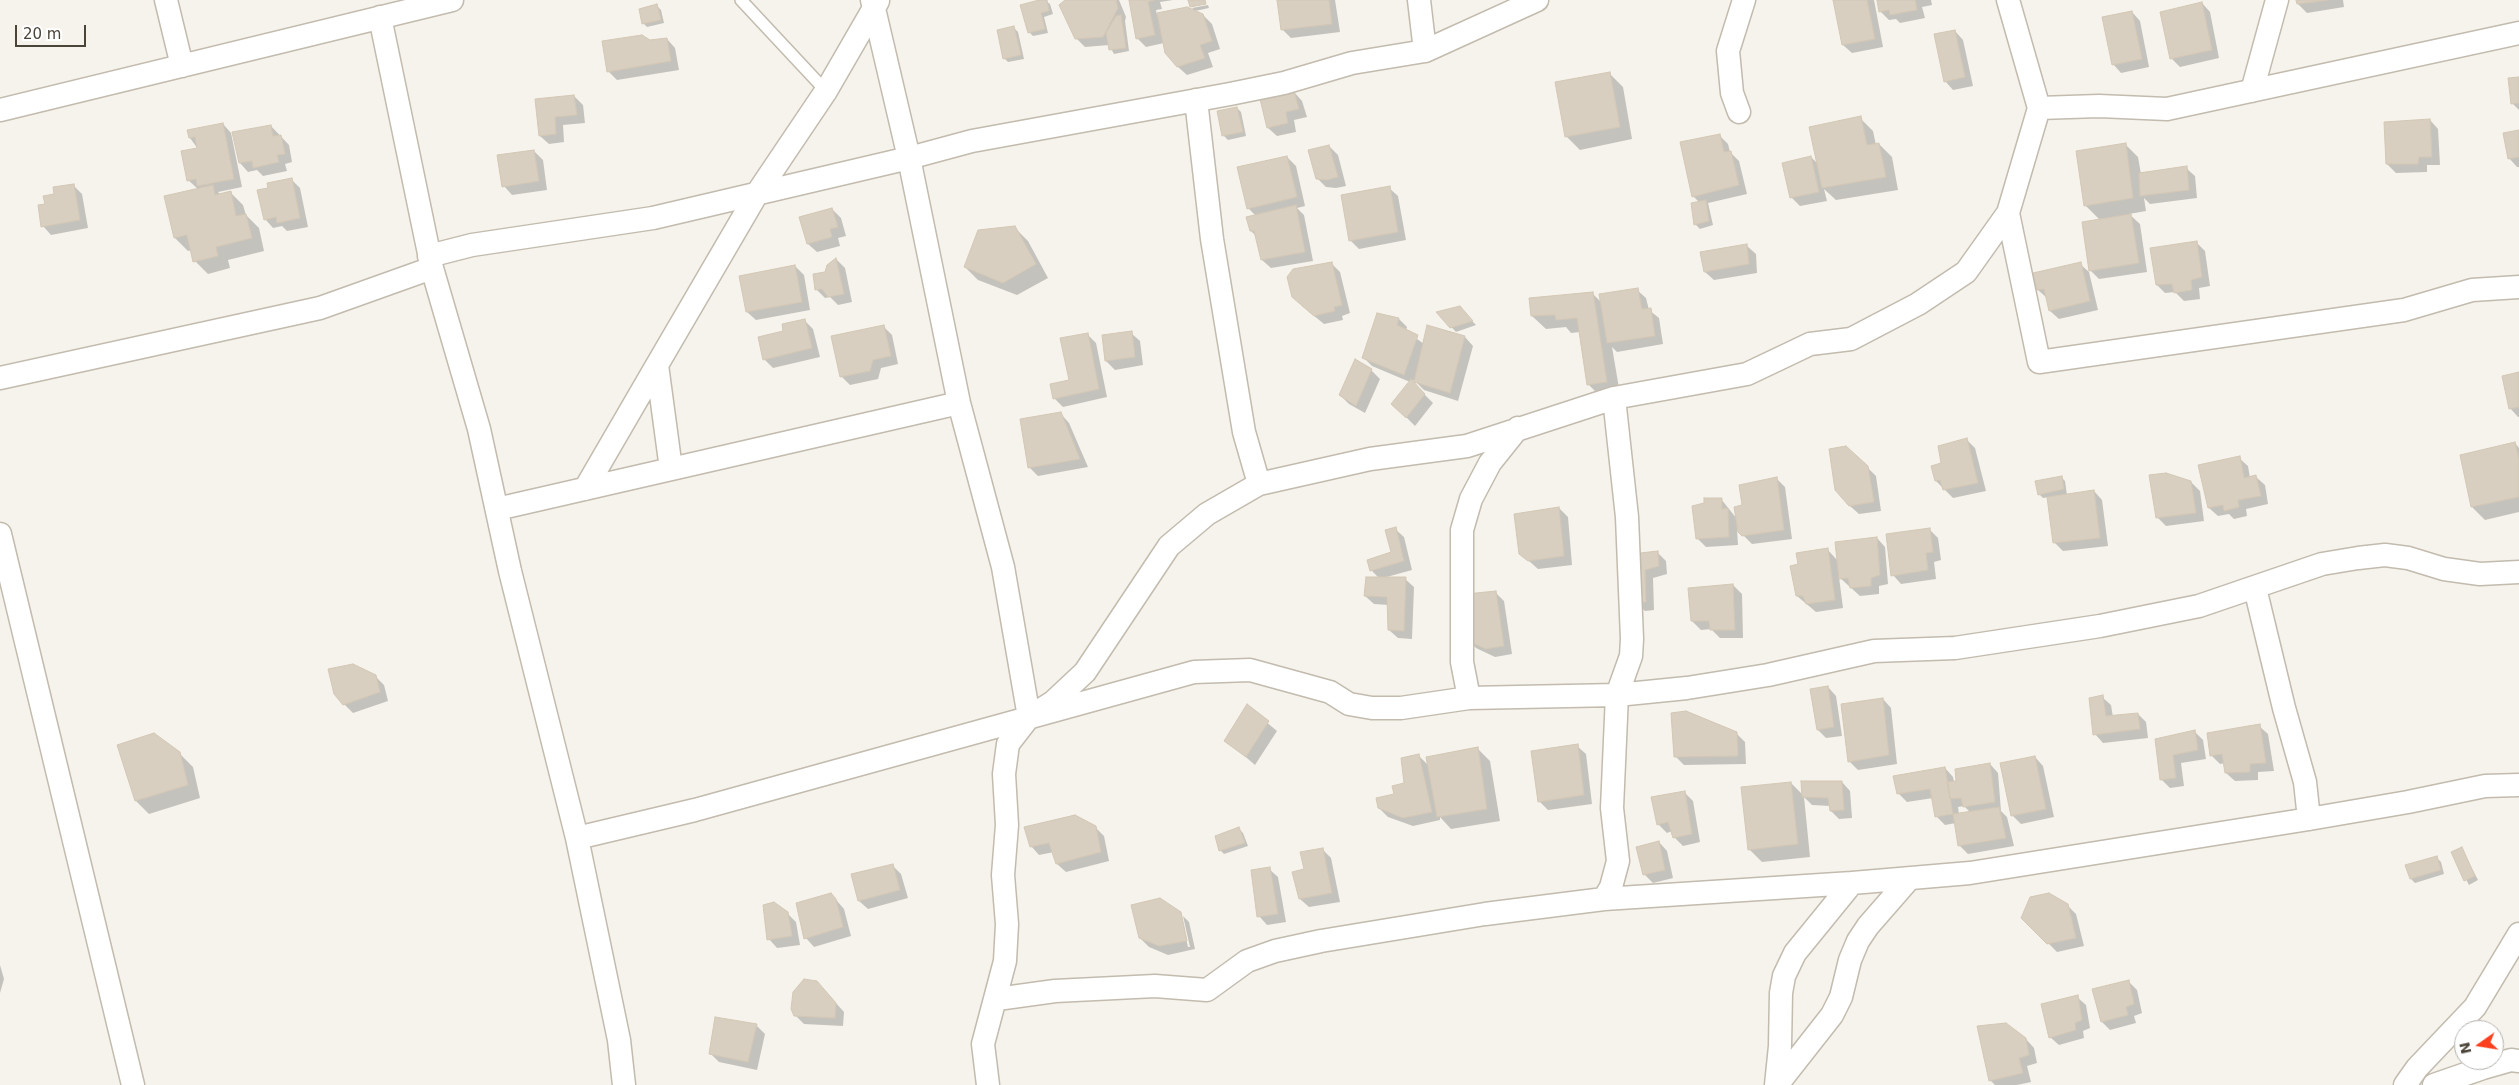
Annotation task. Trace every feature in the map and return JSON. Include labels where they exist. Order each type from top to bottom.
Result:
[{"type":"street","points":[[166,0],[182,66]]},
{"type":"street","points":[[0,110],[380,17],[423,4],[452,0]]},
{"type":"street","points":[[1419,0],[1425,51]]},
{"type":"street","points":[[0,378],[320,308],[472,245],[653,218],[909,158],[972,141],[1284,83],[1352,63],[1425,51],[1537,0]]},
{"type":"street","points":[[1739,112],[1732,93],[1728,51],[1732,32],[1741,15],[1744,0]]},
{"type":"street","points":[[988,1085],[983,1044],[1005,961],[1007,924],[1003,875],[1007,825],[1005,761],[1008,744],[1029,717],[1053,702],[1085,672],[1169,546],[1206,514],[1259,484],[1370,459],[1467,446],[1614,398],[1747,374],[1810,344],[1851,339],[1918,304],[1966,272],[2008,213],[2039,108],[2008,0]]},
{"type":"street","points":[[2252,90],[2277,0]]},
{"type":"street","points":[[585,489],[758,192],[826,91],[875,3]]},
{"type":"street","points":[[875,3],[959,403],[1002,567],[1029,717]]},
{"type":"street","points":[[380,17],[430,262],[465,378],[577,838],[619,1040],[624,1085]]},
{"type":"street","points":[[2039,108],[2099,106],[2167,109],[2519,33]]},
{"type":"street","points":[[1196,100],[1212,238],[1241,412],[1259,484]]},
{"type":"street","points":[[2008,213],[2039,362],[2404,310],[2472,290],[2519,287]]},
{"type":"street","points":[[657,365],[670,469]]},
{"type":"street","points":[[1604,898],[1611,887],[1618,861],[1612,808],[1617,695],[1631,656],[1632,639],[1627,517],[1614,398]]},
{"type":"street","points":[[497,509],[959,403]]},
{"type":"street","points":[[1469,698],[1462,662],[1462,530],[1472,498],[1490,463],[1518,428]]},
{"type":"street","points":[[0,534],[132,1085]]},
{"type":"street","points":[[577,838],[695,810],[1194,672],[1250,670],[1330,692],[1349,704],[1372,708],[1401,708],[1469,698],[1617,695],[1723,682],[1874,651],[1954,648],[2100,626],[2199,606],[2322,564],[2385,555],[2408,558],[2444,569],[2480,574],[2519,572]]},
{"type":"street","points":[[2255,588],[2284,708],[2306,782],[2308,820]]},
{"type":"street","points":[[996,999],[1039,992],[1155,986],[1207,990],[1246,961],[1275,951],[1321,941],[1484,914],[1604,898],[1852,883],[1970,873],[2308,820],[2484,786],[2519,785]]},
{"type":"street","points":[[1777,1085],[1832,1015],[1841,997],[1850,960],[1858,940],[1909,879]]},
{"type":"street","points":[[1777,1085],[1781,993],[1784,976],[1795,953],[1852,883]]},
{"type":"street","points":[[2405,1085],[2418,1068],[2475,1007],[2519,934]]},
{"type":"street","points":[[2434,1085],[2511,1060],[2519,1061]]},
{"type":"lane","points":[[740,0],[826,91]]},
{"type":"building","points":[[1047,0],[1049,11],[1041,13],[1045,29],[1028,33],[1020,5]]},
{"type":"building","points":[[1065,0],[1116,0],[1118,8],[1103,37],[1075,39],[1059,5]]},
{"type":"building","points":[[1129,0],[1154,0],[1148,2],[1155,35],[1136,39]]},
{"type":"building","points":[[1188,0],[1205,0],[1206,4],[1190,7]]},
{"type":"building","points":[[1277,0],[1329,0],[1332,24],[1281,30]]},
{"type":"building","points":[[1833,0],[1867,0],[1875,39],[1842,45]]},
{"type":"building","points":[[1877,0],[1915,0],[1917,10],[1890,15],[1889,10],[1879,12]]},
{"type":"building","points":[[2296,0],[2329,0],[2297,4]]},
{"type":"building","points":[[2202,2],[2212,50],[2170,59],[2160,12]]},
{"type":"building","points":[[657,4],[661,20],[642,24],[639,9]]},
{"type":"building","points":[[1187,7],[1203,14],[1212,41],[1200,45],[1205,58],[1177,67],[1165,53],[1157,13]]},
{"type":"building","points":[[2132,11],[2142,59],[2112,65],[2102,17]]},
{"type":"building","points":[[1121,15],[1126,48],[1109,50],[1106,33],[1116,16]]},
{"type":"building","points":[[1014,26],[1021,55],[1003,59],[997,30]]},
{"type":"building","points":[[1955,30],[1965,77],[1944,82],[1934,34]]},
{"type":"building","points":[[642,35],[650,40],[667,38],[671,61],[607,72],[602,41]]},
{"type":"building","points":[[1610,72],[1620,127],[1565,137],[1555,82]]},
{"type":"building","points":[[2519,77],[2519,103],[2511,104],[2508,78]]},
{"type":"building","points":[[1294,91],[1299,109],[1286,112],[1288,123],[1267,128],[1260,99]]},
{"type":"building","points":[[574,95],[577,115],[555,117],[556,134],[539,136],[535,99]]},
{"type":"building","points":[[1237,107],[1243,132],[1222,136],[1217,111]]},
{"type":"building","points":[[1861,116],[1867,145],[1879,143],[1886,177],[1822,188],[1809,127]]},
{"type":"building","points":[[2430,119],[2432,157],[2419,157],[2418,164],[2386,164],[2384,122]]},
{"type":"building","points":[[223,123],[234,179],[197,186],[196,179],[187,181],[181,151],[197,148],[195,137],[189,138],[187,130]]},
{"type":"building","points":[[271,125],[273,136],[281,135],[285,154],[277,155],[279,162],[253,168],[252,161],[239,163],[232,132]]},
{"type":"building","points":[[2519,130],[2519,157],[2508,159],[2503,133]]},
{"type":"building","points":[[1720,134],[1724,152],[1731,151],[1739,185],[1692,197],[1680,142]]},
{"type":"building","points":[[2126,143],[2133,198],[2084,206],[2076,151]]},
{"type":"building","points":[[1329,145],[1338,177],[1327,180],[1316,179],[1308,150]]},
{"type":"building","points":[[534,150],[539,181],[502,187],[497,155]]},
{"type":"building","points":[[1287,156],[1297,197],[1247,209],[1237,167]]},
{"type":"building","points":[[1811,156],[1819,192],[1790,198],[1782,163]]},
{"type":"building","points":[[2187,166],[2189,190],[2140,196],[2139,173]]},
{"type":"building","points":[[292,178],[300,218],[277,223],[276,217],[264,220],[257,190],[268,188],[267,183]]},
{"type":"building","points":[[74,184],[80,220],[41,227],[38,205],[45,204],[43,196],[54,194],[53,187]]},
{"type":"building","points":[[213,185],[215,195],[231,191],[236,216],[246,214],[252,238],[216,247],[218,256],[193,262],[187,235],[174,238],[164,196]]},
{"type":"building","points":[[1390,186],[1398,232],[1349,241],[1341,195]]},
{"type":"building","points":[[1706,200],[1709,221],[1694,225],[1691,203]]},
{"type":"building","points":[[1296,205],[1305,252],[1261,260],[1254,231],[1250,231],[1246,217]]},
{"type":"building","points":[[832,208],[838,227],[830,229],[832,237],[807,244],[799,217]]},
{"type":"building","points":[[2131,214],[2139,263],[2089,271],[2082,222]]},
{"type":"building","points":[[1015,226],[1036,264],[1003,283],[964,267],[978,230]]},
{"type":"building","points":[[2197,241],[2202,277],[2191,280],[2192,290],[2174,293],[2172,284],[2156,285],[2150,248]]},
{"type":"building","points":[[1747,244],[1749,264],[1704,272],[1700,252]]},
{"type":"building","points":[[836,258],[844,294],[828,297],[822,289],[815,290],[813,274],[825,272],[827,265]]},
{"type":"building","points":[[1332,262],[1342,305],[1334,307],[1335,311],[1314,316],[1292,297],[1287,277],[1293,269]]},
{"type":"building","points":[[2081,262],[2090,301],[2049,311],[2044,289],[2037,290],[2033,273]]},
{"type":"building","points":[[795,265],[802,302],[746,312],[739,276]]},
{"type":"building","points":[[1638,288],[1642,309],[1651,308],[1655,336],[1607,343],[1599,294]]},
{"type":"building","points":[[1593,292],[1607,382],[1587,385],[1577,318],[1556,320],[1555,315],[1531,316],[1529,298]]},
{"type":"building","points":[[1460,306],[1473,321],[1450,328],[1436,312]]},
{"type":"building","points":[[1377,313],[1399,318],[1397,325],[1418,335],[1404,375],[1362,358]]},
{"type":"building","points":[[805,319],[812,348],[763,360],[758,337],[783,331],[782,324]]},
{"type":"building","points":[[884,325],[891,356],[873,360],[870,371],[840,377],[831,336]]},
{"type":"building","points":[[1427,325],[1465,336],[1450,393],[1414,382]]},
{"type":"building","points":[[1132,331],[1135,357],[1105,361],[1102,335]]},
{"type":"building","points":[[1088,333],[1099,389],[1053,399],[1050,384],[1069,380],[1060,338]]},
{"type":"building","points":[[1355,359],[1372,369],[1356,406],[1339,395]]},
{"type":"building","points":[[2519,372],[2519,407],[2509,409],[2502,376]]},
{"type":"building","points":[[1411,379],[1425,394],[1406,418],[1391,404]]},
{"type":"building","points":[[1061,412],[1080,459],[1028,468],[1020,419]]},
{"type":"building","points":[[1967,438],[1978,483],[1943,490],[1940,480],[1935,481],[1931,466],[1941,463],[1938,446]]},
{"type":"building","points":[[2515,442],[2519,459],[2519,497],[2471,507],[2460,455]]},
{"type":"building","points":[[1846,446],[1868,466],[1874,502],[1849,506],[1835,490],[1829,449]]},
{"type":"building","points":[[2240,456],[2244,478],[2256,475],[2261,496],[2238,500],[2239,507],[2224,511],[2223,505],[2208,508],[2198,465]]},
{"type":"building","points":[[2166,473],[2191,481],[2196,513],[2156,518],[2149,475]]},
{"type":"building","points":[[2062,476],[2064,489],[2038,495],[2035,481]]},
{"type":"building","points":[[1777,477],[1784,530],[1742,536],[1738,532],[1734,507],[1742,505],[1739,485]]},
{"type":"building","points":[[2094,490],[2100,538],[2053,543],[2047,497]]},
{"type":"building","points":[[1704,498],[1722,498],[1722,509],[1728,508],[1729,537],[1696,539],[1692,506],[1704,503]]},
{"type":"building","points":[[1559,507],[1564,556],[1528,561],[1519,554],[1514,514]]},
{"type":"building","points":[[1396,527],[1404,561],[1370,571],[1367,560],[1391,552],[1385,530]]},
{"type":"building","points":[[1930,528],[1933,552],[1926,553],[1928,570],[1891,576],[1886,534]]},
{"type":"building","points":[[1877,537],[1880,575],[1871,578],[1871,586],[1850,588],[1848,578],[1839,579],[1835,542]]},
{"type":"building","points":[[1828,548],[1835,600],[1806,604],[1803,596],[1796,596],[1790,566],[1798,564],[1796,553]]},
{"type":"building","points":[[1658,551],[1659,566],[1645,570],[1646,602],[1635,603],[1632,554]]},
{"type":"building","points":[[1366,577],[1406,577],[1404,631],[1388,630],[1387,597],[1364,596]]},
{"type":"building","points":[[1733,584],[1735,630],[1710,630],[1709,621],[1691,621],[1688,588]]},
{"type":"building","points":[[1496,591],[1504,646],[1486,649],[1466,640],[1466,594]]},
{"type":"building","points":[[353,664],[376,675],[380,692],[343,705],[334,694],[328,669]]},
{"type":"building","points":[[1828,686],[1834,727],[1817,730],[1810,689]]},
{"type":"building","points":[[2103,695],[2106,716],[2138,713],[2140,729],[2093,735],[2089,698]]},
{"type":"building","points":[[1883,698],[1889,755],[1848,762],[1841,704]]},
{"type":"building","points":[[1247,704],[1269,721],[1246,757],[1224,741]]},
{"type":"building","points":[[1686,711],[1737,732],[1738,756],[1674,757],[1671,713]]},
{"type":"building","points":[[2260,724],[2266,763],[2250,764],[2250,772],[2225,773],[2222,754],[2210,756],[2207,733]]},
{"type":"building","points":[[2195,730],[2198,750],[2173,755],[2176,778],[2160,780],[2155,739]]},
{"type":"building","points":[[154,733],[180,752],[188,785],[135,801],[117,745]]},
{"type":"building","points":[[1578,744],[1584,795],[1538,802],[1531,751]]},
{"type":"building","points":[[1478,747],[1487,809],[1437,817],[1426,757]]},
{"type":"building","points":[[1419,754],[1432,812],[1403,818],[1378,808],[1376,798],[1394,794],[1392,786],[1404,783],[1401,758]]},
{"type":"building","points":[[2035,756],[2046,809],[2011,816],[2000,763]]},
{"type":"building","points":[[1990,763],[1995,802],[1963,807],[1961,798],[1950,799],[1947,782],[1956,781],[1955,769]]},
{"type":"building","points":[[1945,767],[1953,814],[1935,817],[1930,789],[1897,794],[1893,776]]},
{"type":"building","points":[[1801,781],[1842,781],[1844,810],[1830,811],[1828,798],[1802,797]]},
{"type":"building","points":[[1791,782],[1798,844],[1748,850],[1741,787]]},
{"type":"building","points":[[1685,791],[1692,834],[1673,838],[1668,822],[1657,825],[1651,797]]},
{"type":"building","points":[[1999,807],[2006,838],[1958,846],[1953,814]]},
{"type":"building","points":[[1075,815],[1096,826],[1101,852],[1056,864],[1049,843],[1030,847],[1024,827]]},
{"type":"building","points":[[1239,827],[1245,843],[1219,851],[1215,836]]},
{"type":"building","points":[[1659,841],[1665,870],[1643,875],[1636,847]]},
{"type":"building","points":[[2462,847],[2475,876],[2464,881],[2451,852]]},
{"type":"building","points":[[1323,848],[1332,893],[1299,899],[1292,872],[1304,869],[1300,852]]},
{"type":"building","points":[[2437,856],[2441,870],[2410,879],[2405,865]]},
{"type":"building","points":[[893,864],[900,890],[858,901],[851,874]]},
{"type":"building","points":[[1270,867],[1278,914],[1257,917],[1251,870]]},
{"type":"building","points":[[831,893],[836,899],[843,927],[804,939],[796,903]]},
{"type":"building","points":[[2049,893],[2068,904],[2076,938],[2047,944],[2021,918],[2030,897]]},
{"type":"building","points":[[1160,898],[1181,912],[1187,941],[1159,946],[1139,938],[1131,905]]},
{"type":"building","points":[[774,902],[788,912],[792,936],[767,940],[763,905]]},
{"type":"building","points":[[804,979],[817,981],[836,1003],[835,1018],[794,1016],[791,1009],[793,992]]},
{"type":"building","points":[[2129,980],[2134,1004],[2126,1007],[2128,1015],[2101,1022],[2092,989]]},
{"type":"building","points":[[2078,995],[2082,1020],[2075,1023],[2076,1030],[2049,1038],[2041,1004]]},
{"type":"building","points":[[715,1017],[757,1024],[748,1062],[709,1054]]},
{"type":"building","points":[[2006,1023],[2026,1038],[2029,1055],[2019,1058],[2023,1073],[1989,1081],[1977,1026]]}]
